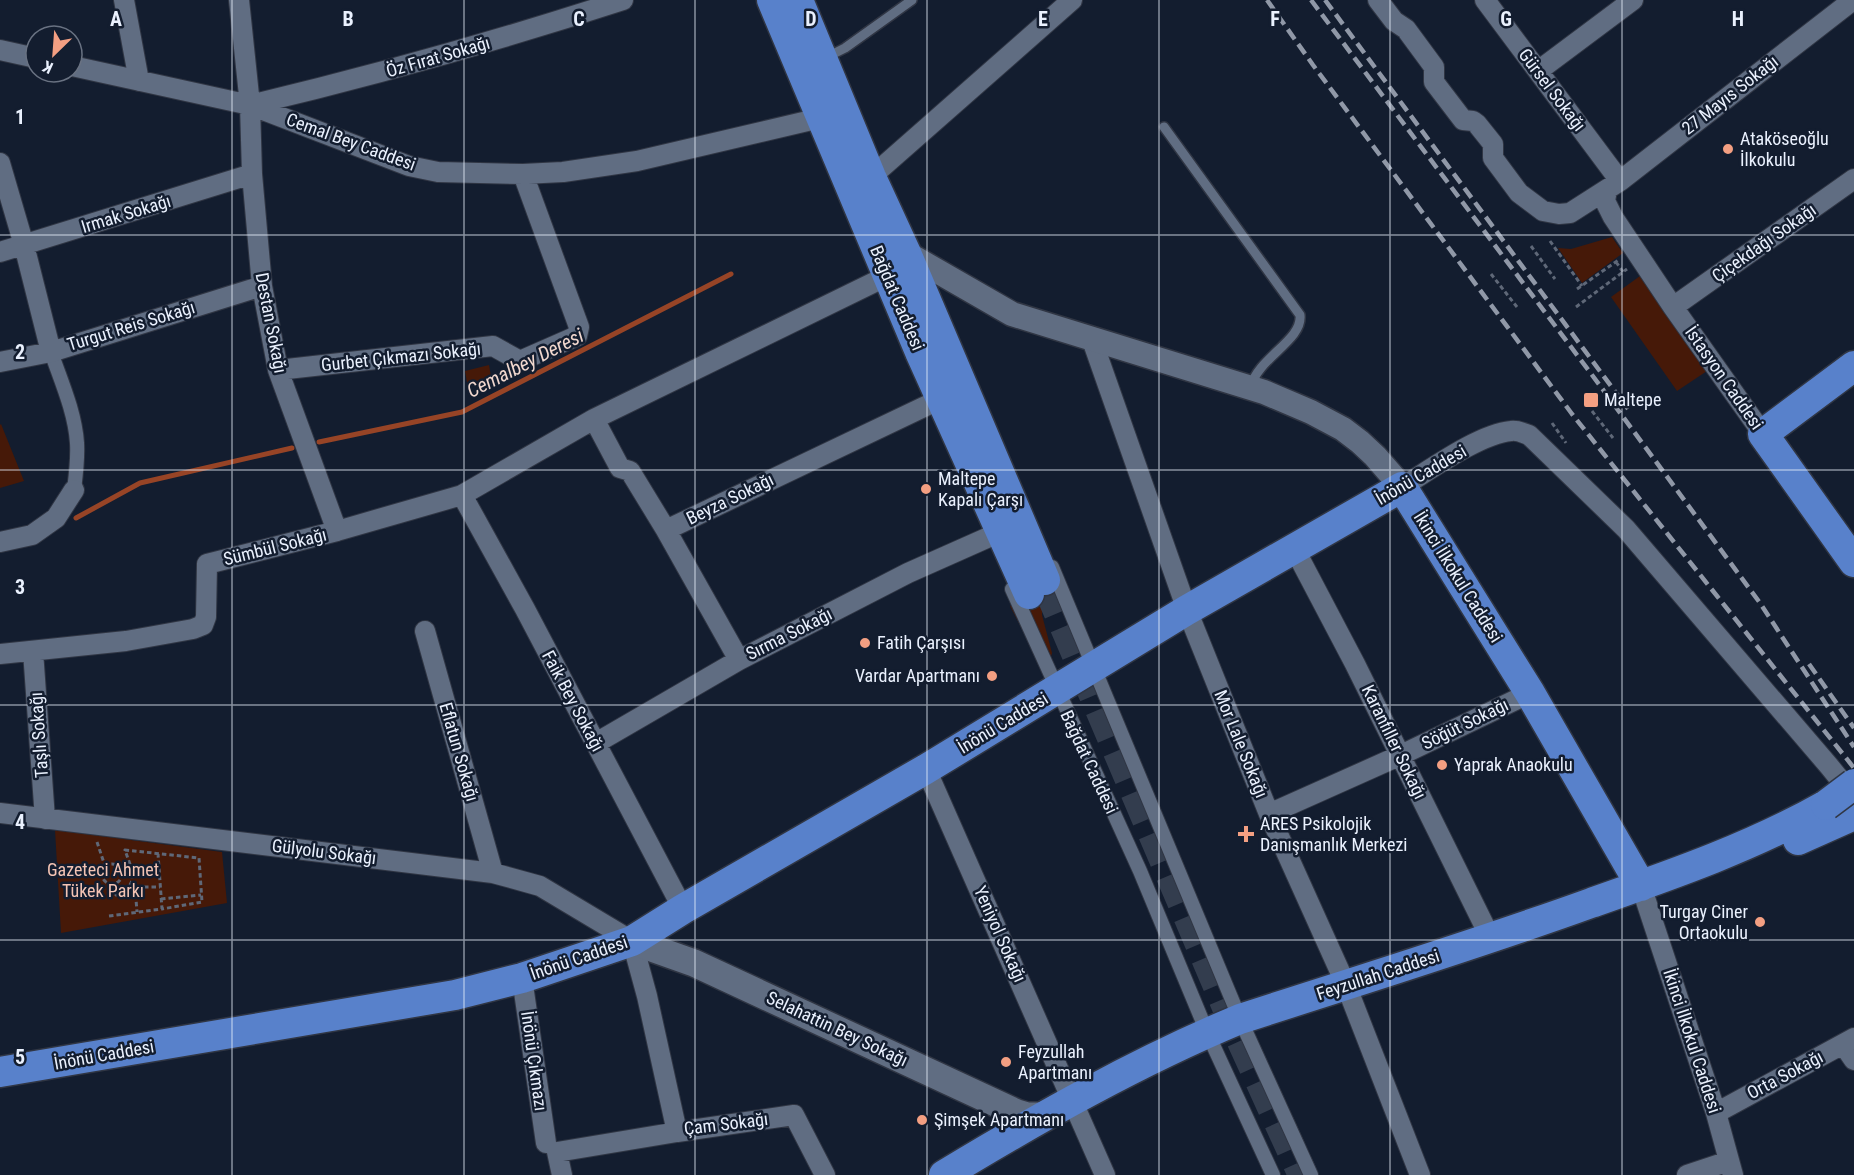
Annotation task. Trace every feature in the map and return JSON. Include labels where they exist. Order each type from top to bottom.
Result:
[{"type":"main road","name":"Bağdat Caddesi","points":[[772,0],[834,115],[871,177],[906,253],[1020,520],[1038,589],[949,418],[882,279],[834,115],[823,59],[798,0]]},
{"type":"main road","points":[[1763,434],[1854,366]]},
{"type":"main road","name":"İstasyon Caddesi","points":[[1763,434],[1854,562]]},
{"type":"main road","name":"İnönü Caddesi","points":[[0,1072],[455,995],[522,978],[632,941],[1057,691],[1187,610],[1402,487]]},
{"type":"main road","name":"İkinci İlkokul Caddesi","points":[[1402,487],[1530,693],[1641,886]]},
{"type":"main road","name":"Feyzullah Caddesi","points":[[944,1175],[1041,1116],[1207,1032],[1346,984],[1491,939],[1641,886],[1791,824],[1845,793]]},
{"type":"main road","points":[[1727,852],[1765,849],[1801,839],[1854,815]]},
{"type":"main road","name":"Selahattin Bey Sokağı","points":[[632,941],[694,963],[1017,1113],[1041,1116]]},
{"type":"street","points":[[124,0],[139,81]]},
{"type":"street","name":"Destan Sokağı","points":[[239,0],[250,105],[252,174],[262,286],[278,370],[337,531]]},
{"type":"street","name":"Öz Fırat Sokağı","points":[[250,105],[378,74],[622,0]]},
{"type":"street","points":[[871,177],[1072,0]]},
{"type":"street","name":"27 Mayıs Sokağı","points":[[1378,0],[1394,21],[1406,29],[1434,67],[1434,82],[1463,120],[1477,124],[1493,144],[1493,158],[1519,193],[1543,211],[1559,214],[1570,213],[1613,185],[1853,0]]},
{"type":"street","name":"Gürsel Sokağı","points":[[1485,0],[1538,71],[1613,185]]},
{"type":"street","points":[[1538,71],[1633,0]]},
{"type":"street","points":[[0,50],[24,55]]},
{"type":"street","name":"Cemal Bey Caddesi","points":[[84,69],[250,105],[409,166],[438,172],[524,174],[563,172],[637,161],[834,115]]},
{"type":"street","points":[[0,163],[51,351],[70,406],[77,441],[74,490],[56,518],[32,535],[0,542]]},
{"type":"street","name":"Irmak Sokağı","points":[[0,252],[252,174]]},
{"type":"street","name":"Gurbet Çıkmazı Sokağı","points":[[278,370],[493,346],[520,361],[577,336],[579,327],[524,174]]},
{"type":"street","name":"Çiçekdağı Sokağı","points":[[1673,307],[1854,179]]},
{"type":"street","name":"İstasyon Caddesi","points":[[1613,185],[1605,201],[1609,212],[1763,434]]},
{"type":"street","name":"İkinci İlkokul Caddesi","points":[[906,253],[1012,314],[1251,388],[1311,411],[1343,429],[1375,456],[1402,487]]},
{"type":"street","name":"Bağdat Caddesi","points":[[882,279],[930,404],[1057,691],[1140,871],[1207,1032],[1273,1175]]},
{"type":"street","name":"Sümbül Sokağı","points":[[0,654],[126,641],[193,629],[202,625],[206,617],[207,564],[337,531],[462,495],[594,418],[882,279]]},
{"type":"street","name":"Turgut Reis Sokağı","points":[[0,362],[51,351],[262,286]]},
{"type":"street","name":"Mor Lale Sokağı","points":[[1092,340],[1187,610],[1269,814],[1346,984],[1420,1175]]},
{"type":"street","name":"Beyza Sokağı","points":[[739,660],[666,530],[930,404]]},
{"type":"street","points":[[594,418],[620,468],[630,471],[666,530]]},
{"type":"street","name":"İnönü Caddesi","points":[[1402,487],[1466,448],[1492,436],[1511,431],[1520,431],[1529,435],[1626,529],[1845,793]]},
{"type":"street","name":"Faik Bey Sokağı","points":[[462,495],[683,909]]},
{"type":"street","name":"Bağdat Caddesi","points":[[1020,520],[1033,522],[1240,1019],[1311,1175]]},
{"type":"street","name":"Sırma Sokağı","points":[[596,743],[739,660],[908,573],[989,537]]},
{"type":"street","name":"Karanfiller Sokağı","points":[[1294,548],[1401,755],[1491,939]]},
{"type":"street","name":"Eflatun Sokağı","points":[[425,631],[492,873]]},
{"type":"street","name":"Taşlı Sokağı","points":[[33,651],[45,819]]},
{"type":"street","name":"Söğüt Sokağı","points":[[1269,814],[1401,755],[1530,693]]},
{"type":"street","name":"Yeniyol Sokağı","points":[[926,769],[1105,1175]]},
{"type":"street","name":"Gülyolu Sokağı","points":[[0,813],[492,873],[540,886],[632,941]]},
{"type":"street","name":"İkinci İlkokul Caddesi","points":[[1641,886],[1716,1113],[1731,1168]]},
{"type":"street","name":"Çam Sokağı","points":[[632,941],[647,996],[677,1132],[794,1115],[825,1175]]},
{"type":"street","name":"İnönü Çıkmazı","points":[[522,978],[546,1143]]},
{"type":"street","name":"Orta Sokağı","points":[[1716,1113],[1850,1047]]},
{"type":"street","points":[[562,1175],[557,1152],[677,1132]]},
{"type":"street","points":[[1687,1175],[1731,1168]]},
{"type":"lane","points":[[823,59],[845,48],[912,0]]},
{"type":"lane","points":[[1164,128],[1300,315],[1301,324],[1296,332],[1259,368],[1253,378],[1251,388]]},
{"type":"path","points":[[1550,241],[1582,286]]},
{"type":"path","points":[[1531,246],[1555,279]]},
{"type":"path","points":[[1577,289],[1626,255]]},
{"type":"path","points":[[1616,262],[1623,272]]},
{"type":"path","points":[[1491,274],[1517,307]]},
{"type":"path","points":[[1576,307],[1608,282]]},
{"type":"path","points":[[1592,411],[1613,438]]},
{"type":"path","points":[[98,825],[97,844],[105,866]]},
{"type":"path","points":[[109,916],[202,902],[199,858],[125,850],[132,870],[132,881],[126,893],[116,895],[114,884]]},
{"type":"path","points":[[158,854],[162,909]]},
{"type":"path","points":[[116,864],[123,872],[120,881],[114,884],[109,884],[102,877],[105,866],[116,864]]},
{"type":"path","points":[[123,872],[132,870]]},
{"type":"path","points":[[129,887],[160,887]]},
{"type":"path","points":[[135,887],[137,912]]},
{"type":"path","points":[[160,899],[201,895]]},
{"type":"green space","points":[[1612,237],[1623,253],[1582,283],[1558,248],[1571,249]]},
{"type":"green space","points":[[1640,276],[1707,371],[1677,391],[1611,297]]},
{"type":"green space","points":[[489,365],[492,382],[468,388],[465,371]]},
{"type":"green space","points":[[0,425],[24,481],[0,488]]},
{"type":"green space","points":[[1043,595],[1042,615],[1052,653],[1050,660],[1039,662],[1010,606]]},
{"type":"green space","name":"Gazeteci Ahmet Tükek Parkı","points":[[55,830],[222,852],[227,903],[61,933]]},
{"type":"waterway","name":"Cemalbey Deresi","points":[[319,442],[462,412],[731,274]]},
{"type":"waterway","name":"Cemalbey Deresi","points":[[76,518],[140,483],[292,448]]},
{"type":"tunnel","points":[[1047,585],[1235,1026],[1303,1175]]},
{"type":"railway","points":[[1267,0],[1572,414],[1854,768]]},
{"type":"railway","points":[[1311,0],[1760,603],[1854,747]]},
{"type":"railway","points":[[1325,0],[1628,409]]},
{"type":"railway","points":[[1809,664],[1854,728]]},
{"type":"place","name":"Ataköseoğlu İlkokulu","points":[[1728,149]]},
{"type":"place","name":"Maltepe","points":[[1591,400]]},
{"type":"place","name":"Maltepe Kapalı Çarşı","points":[[926,489]]},
{"type":"place","name":"Fatih Çarşısı","points":[[865,643]]},
{"type":"place","name":"Vardar Apartmanı","points":[[992,676]]},
{"type":"place","name":"Yaprak Anaokulu","points":[[1442,765]]},
{"type":"place","name":"ARES Psikolojik Danışmanlık Merkezi","points":[[1246,834]]},
{"type":"place","name":"Turgay Ciner Ortaokulu","points":[[1760,922]]},
{"type":"place","name":"Feyzullah Apartmanı","points":[[1006,1062]]},
{"type":"place","name":"Şimşek Apartmanı","points":[[922,1120]]}]
